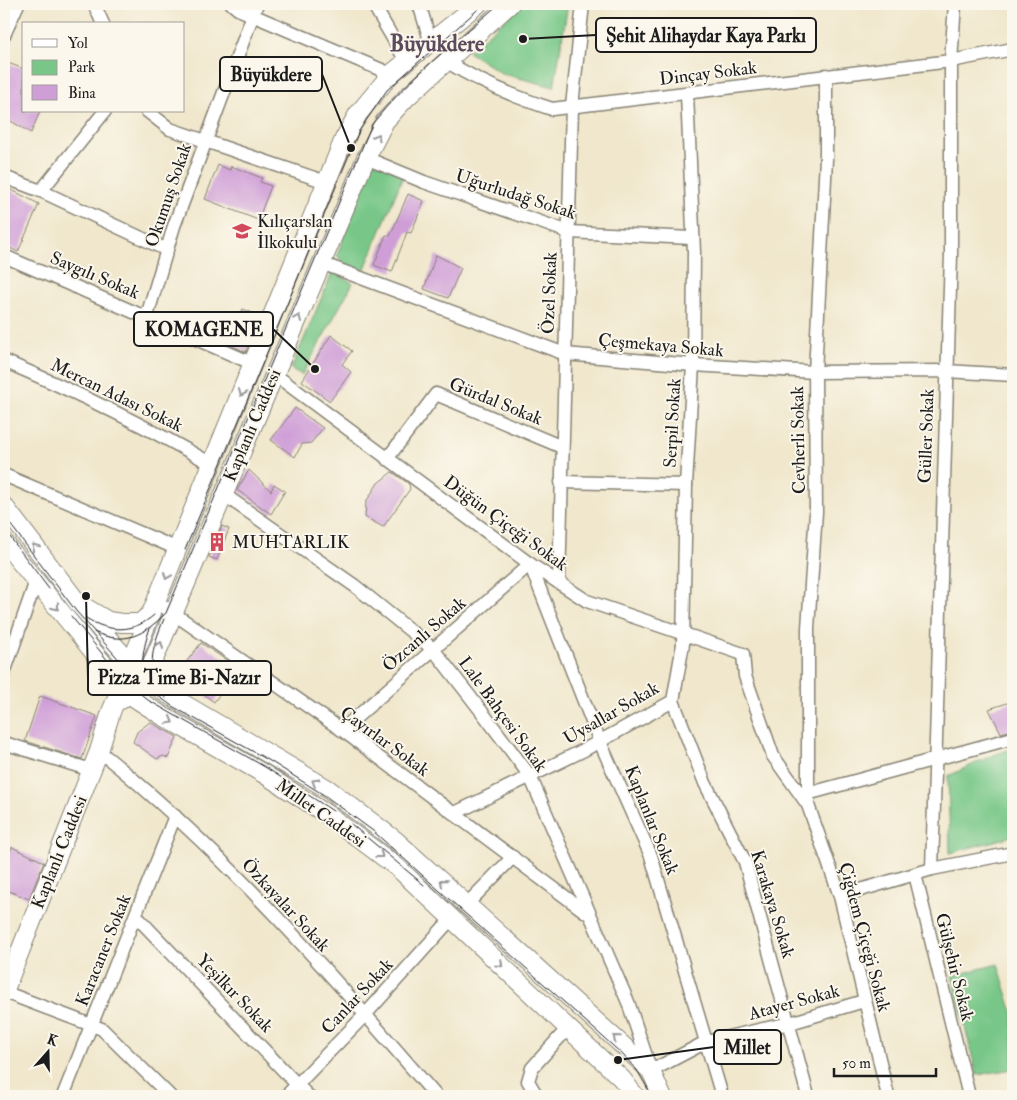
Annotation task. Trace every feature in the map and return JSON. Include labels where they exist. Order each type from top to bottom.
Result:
[{"type":"main road","name":"Kaplanlı Caddesi","points":[[136,671],[152,664],[366,158],[385,121],[407,97],[510,4]]},
{"type":"main road","name":"Kaplanlı Caddesi","points":[[4,992],[99,751],[111,712],[136,671],[154,607],[254,364],[326,182],[358,114],[391,74],[475,5]]},
{"type":"main road","name":"Millet Caddesi","points":[[4,506],[78,603],[136,671],[167,694],[328,789],[395,840],[651,1071],[662,1096]]},
{"type":"main road","name":"Millet Caddesi","points":[[4,542],[124,690],[161,716],[264,774],[328,815],[398,868],[622,1079],[635,1096]]},
{"type":"main road","name":"Millet Caddesi","points":[[78,603],[108,621],[122,623],[140,623],[154,607]]},
{"type":"street","points":[[4,35],[18,4]]},
{"type":"street","points":[[94,4],[102,22]]},
{"type":"street","points":[[232,4],[256,10],[391,74]]},
{"type":"street","points":[[373,4],[406,61]]},
{"type":"street","points":[[419,4],[431,43]]},
{"type":"street","name":"Özel Sokak","points":[[559,583],[572,106],[583,4]]},
{"type":"street","name":"Güller Sokak","points":[[932,869],[951,255],[951,61],[955,4]]},
{"type":"street","name":"Okumuş Sokak","points":[[147,316],[167,250],[205,142],[256,10]]},
{"type":"street","name":"Dinçay Sokak","points":[[446,61],[465,74],[511,96],[552,109],[951,61],[1013,50]]},
{"type":"street","name":"Cevherli Sokak","points":[[807,800],[808,628],[816,512],[815,372],[826,159],[826,75]]},
{"type":"street","name":"Serpil Sokak","points":[[683,634],[686,485],[693,366],[694,252],[691,238],[687,94]]},
{"type":"street","points":[[42,191],[104,112]]},
{"type":"street","points":[[148,112],[170,129],[326,182]]},
{"type":"street","name":"Uğurludağ Sokak","points":[[366,158],[424,182],[568,232],[691,238]]},
{"type":"street","points":[[4,177],[42,191],[167,250]]},
{"type":"street","name":"Saygılı Sokak","points":[[4,256],[147,316],[254,364]]},
{"type":"street","name":"Çeşmekaya Sokak","points":[[321,263],[565,354],[693,366],[815,372],[946,371],[1013,375]]},
{"type":"street","name":"Mercan Adası Sokak","points":[[4,361],[72,390],[148,427],[213,465]]},
{"type":"street","name":"Düğün Çiçeği Sokak","points":[[274,374],[530,564],[587,601],[742,654]]},
{"type":"street","name":"Gürdal Sokak","points":[[388,459],[436,394],[562,447]]},
{"type":"street","points":[[4,475],[178,549]]},
{"type":"street","points":[[561,482],[686,485]]},
{"type":"street","name":"Lale Bahçesi Sokak","points":[[223,494],[354,586],[433,649],[530,776],[628,1002],[651,1071]]},
{"type":"street","name":"Özcanlı Sokak","points":[[342,730],[530,564]]},
{"type":"street","name":"Kaplanlar Sokak","points":[[530,564],[600,742],[651,856],[722,1096]]},
{"type":"street","points":[[4,673],[36,581]]},
{"type":"street","name":"Çayırlar Sokak","points":[[154,607],[174,612],[342,730],[589,914]]},
{"type":"street","name":"Uysallar Sokak","points":[[455,813],[600,742],[672,701],[683,634]]},
{"type":"street","name":"Çiğdem Çiçeği Sokak","points":[[742,654],[745,676],[773,756],[807,800],[840,896],[888,1096]]},
{"type":"street","name":"Karakaya Sokak","points":[[672,701],[705,783],[744,862],[790,1023],[808,1096]]},
{"type":"street","points":[[807,800],[1013,738]]},
{"type":"street","points":[[4,743],[91,770]]},
{"type":"street","name":"Özkayalar Sokak","points":[[99,751],[175,816],[289,932],[436,1096]]},
{"type":"street","name":"Karacaner Sokak","points":[[63,1096],[175,816]]},
{"type":"street","points":[[840,896],[932,869],[1013,853]]},
{"type":"street","points":[[467,904],[513,857]]},
{"type":"street","name":"Gülşehir Sokak","points":[[915,874],[968,1096]]},
{"type":"street","name":"Yeşilkır Sokak","points":[[136,916],[308,1096]]},
{"type":"street","name":"Canlar Sokak","points":[[286,1096],[365,1015],[452,918]]},
{"type":"street","points":[[4,992],[102,1029],[170,1096]]},
{"type":"street","name":"Atayer Sokak","points":[[651,1071],[706,1042],[790,1023],[864,1001]]},
{"type":"street","points":[[537,1096],[528,1081],[532,1068],[567,1029]]},
{"type":"green space","points":[[522,4],[568,4],[554,87],[503,74],[468,52]]},
{"type":"green space","points":[[373,161],[404,174],[364,271],[349,271],[337,255]]},
{"type":"green space","points":[[333,271],[353,283],[302,375],[291,369]]},
{"type":"green space","points":[[1013,748],[1013,836],[950,853],[948,776]]},
{"type":"green space","points":[[998,964],[1013,1013],[1013,1069],[977,1075],[952,976]]},
{"type":"building","points":[[8,63],[22,68],[22,112],[40,112],[31,133],[4,117],[4,72]]},
{"type":"building","points":[[218,165],[230,170],[231,166],[262,178],[260,182],[271,186],[258,220],[205,199]]},
{"type":"building","points":[[4,186],[39,204],[18,252],[4,245]]},
{"type":"building","points":[[408,194],[424,201],[411,233],[407,232],[392,272],[374,265],[386,235],[390,236]]},
{"type":"building","points":[[436,255],[461,268],[448,298],[424,289]]},
{"type":"building","points":[[243,309],[260,316],[246,352],[222,341],[228,327],[235,330]]},
{"type":"building","points":[[331,335],[352,351],[342,364],[351,372],[330,401],[302,381]]},
{"type":"building","points":[[295,408],[323,428],[311,443],[302,444],[295,457],[271,440]]},
{"type":"building","points":[[249,470],[271,491],[274,484],[285,491],[271,514],[237,490]]},
{"type":"building","points":[[392,472],[409,484],[410,489],[383,527],[365,517],[366,502],[378,483]]},
{"type":"building","name":"MUHTARLIK","points":[[222,526],[229,529],[217,560],[209,557]]},
{"type":"building","points":[[201,643],[238,668],[214,702],[177,674]]},
{"type":"building","points":[[40,696],[97,716],[82,759],[25,741]]},
{"type":"building","points":[[1013,701],[1013,730],[1001,733],[989,709]]},
{"type":"building","points":[[150,722],[177,737],[168,758],[163,756],[157,759],[133,742],[137,732]]},
{"type":"building","points":[[12,847],[44,862],[29,899],[4,889],[4,869]]},
{"type":"tram line","points":[[185,550],[359,131],[387,90],[484,4]]},
{"type":"tram line","points":[[94,632],[115,638],[133,636],[150,627],[166,613],[372,124],[416,76],[499,4]]},
{"type":"tram line","points":[[4,516],[76,611],[138,681],[172,706],[270,761],[324,795],[373,831],[622,1054],[637,1070],[652,1096]]},
{"type":"tram line","points":[[4,529],[49,589]]},
{"type":"tram line","points":[[86,618],[104,626],[121,629],[138,625],[154,615]]},
{"type":"tram line","points":[[71,616],[124,680],[148,700],[265,767],[333,811]]},
{"type":"tram line","points":[[164,619],[153,650],[152,660],[155,678],[166,698]]},
{"type":"tram line","points":[[147,689],[143,673],[143,658],[150,628]]},
{"type":"tram line","points":[[351,824],[424,885]]},
{"type":"place","name":"Şehit Alihaydar Kaya Parkı","points":[[523,39]]},
{"type":"place","name":"Büyükdere","points":[[351,148]]},
{"type":"place","name":"Kılıçarslan İlkokulu","points":[[242,231]]},
{"type":"place","name":"KOMAGENE","points":[[315,369]]},
{"type":"place","name":"MUHTARLIK","points":[[217,542]]},
{"type":"place","name":"Pizza Time Bi-Nazır","points":[[86,596]]},
{"type":"place","name":"Millet","points":[[618,1060]]},
{"type":"district","name":"Büyükdere","points":[[437,43]]}]
